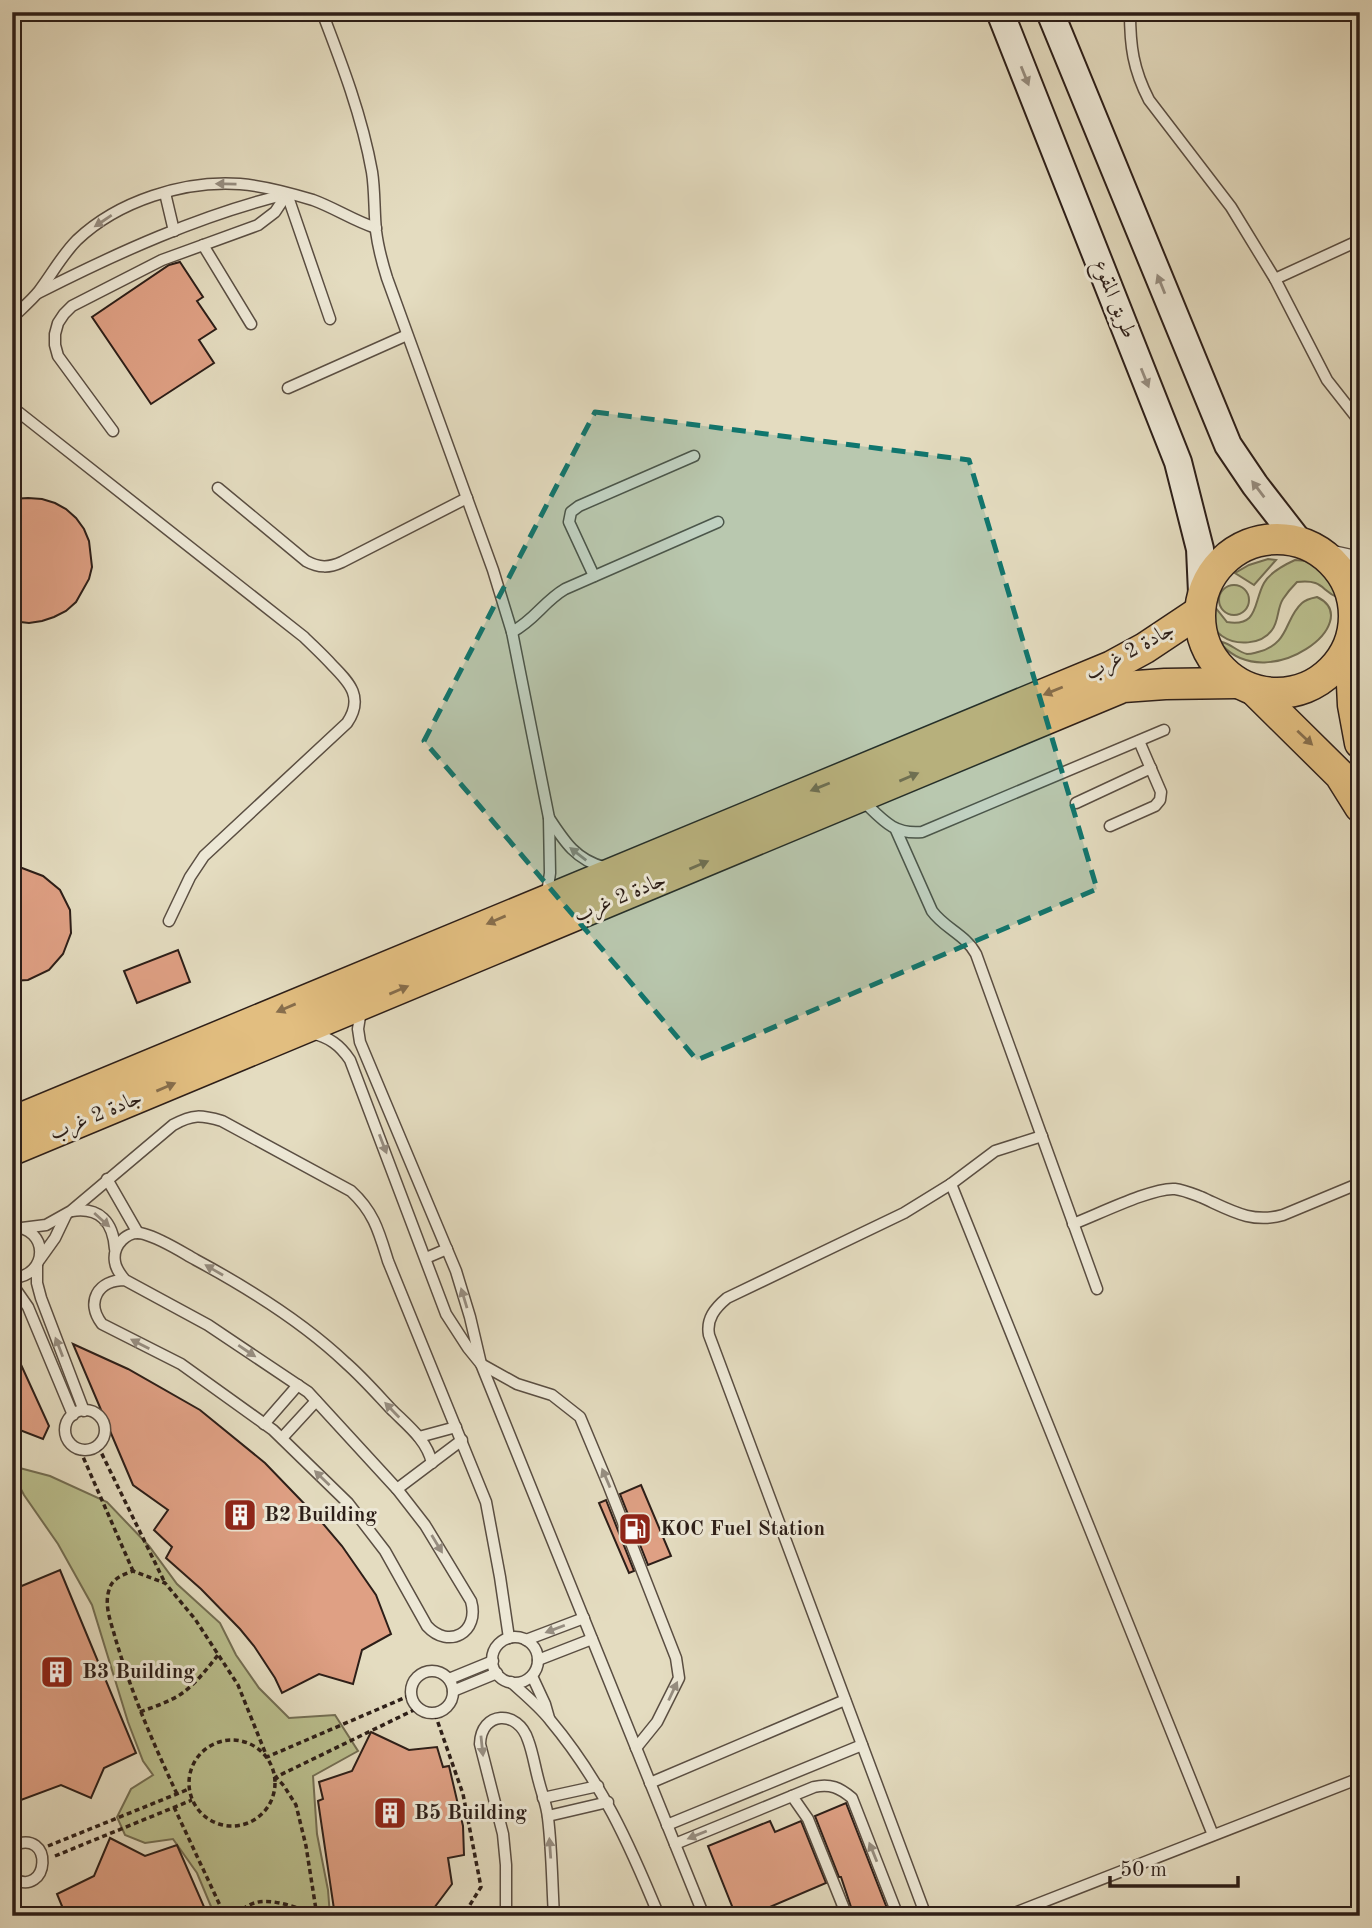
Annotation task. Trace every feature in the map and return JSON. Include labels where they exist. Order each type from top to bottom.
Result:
[{"type":"main road","points":[[1360,743],[1353,705],[1354,607],[1346,580],[1329,559],[1303,544],[1276,539],[1252,543],[1231,554],[1213,571],[1200,603],[1202,640],[1208,652],[1215,664],[1245,687],[1340,775],[1360,807]]},
{"type":"main road","name":"جادة 2 غرب","points":[[12,1122],[1112,666],[1145,648],[1200,603]]},
{"type":"main road","points":[[1245,687],[1278,694],[1301,690],[1322,679],[1338,663],[1355,626]]},
{"type":"main road","name":"جادة 2 غرب","points":[[12,1150],[1123,687],[1165,684],[1245,687]]},
{"type":"street","name":"طريق المقوع","points":[[1000,12],[1178,462],[1200,548],[1200,603]]},
{"type":"street","points":[[1050,12],[1228,445],[1255,485],[1303,544]]},
{"type":"lane","points":[[322,12],[350,88],[363,133],[372,173],[376,229],[387,278],[493,570],[512,632],[549,818],[551,873],[546,900]]},
{"type":"lane","points":[[1130,12],[1132,55],[1149,100],[1231,207],[1275,279],[1324,374],[1360,422]]},
{"type":"lane","points":[[12,318],[38,293],[55,266],[86,233],[133,204],[189,187],[226,184],[263,188],[313,201],[376,229]]},
{"type":"lane","points":[[165,193],[174,231]]},
{"type":"lane","points":[[38,293],[91,266],[174,231],[241,206],[287,194]]},
{"type":"lane","points":[[113,431],[58,356],[55,334],[64,314],[81,300],[148,266],[258,225],[275,212],[287,194]]},
{"type":"lane","points":[[287,194],[330,319]]},
{"type":"lane","points":[[1275,279],[1360,240]]},
{"type":"lane","points":[[203,245],[251,324]]},
{"type":"lane","points":[[288,388],[407,335]]},
{"type":"lane","points":[[12,407],[304,637],[346,679],[354,693],[354,709],[346,723],[204,856],[190,877],[169,921]]},
{"type":"lane","points":[[594,576],[569,522],[571,512],[694,456]]},
{"type":"lane","points":[[218,488],[300,557],[320,567],[335,566],[467,498]]},
{"type":"lane","points":[[512,632],[533,618],[555,594],[718,522]]},
{"type":"lane","points":[[1303,544],[1360,556]]},
{"type":"lane","points":[[860,797],[896,830],[913,833],[930,829],[1164,730]]},
{"type":"lane","points":[[1110,826],[1158,803],[1161,792],[1139,741]]},
{"type":"lane","points":[[1076,803],[1151,768]]},
{"type":"lane","points":[[549,818],[570,849],[581,858],[606,868],[621,868]]},
{"type":"lane","points":[[896,830],[932,911],[968,943],[976,954],[1097,1289]]},
{"type":"lane","points":[[362,1005],[358,1029],[364,1053],[447,1249],[464,1294],[481,1364],[704,1916]]},
{"type":"lane","points":[[296,1033],[321,1035],[333,1041],[350,1060],[446,1314],[468,1348],[481,1364],[517,1384],[552,1395],[580,1417],[676,1658],[679,1678],[657,1722],[636,1748]]},
{"type":"lane","points":[[350,1060],[364,1053]]},
{"type":"lane","points":[[15,1227],[46,1225],[69,1212],[173,1125],[186,1118],[201,1115],[222,1121],[351,1191],[363,1202],[377,1226],[388,1261],[486,1502],[509,1638]]},
{"type":"lane","points":[[926,1916],[707,1327],[715,1307],[727,1298],[904,1213],[951,1184],[995,1151],[1042,1136]]},
{"type":"lane","points":[[107,1180],[138,1233]]},
{"type":"lane","points":[[1073,1224],[1153,1192],[1173,1189],[1193,1194],[1245,1216],[1270,1219],[1360,1183]]},
{"type":"lane","points":[[951,1184],[1213,1835]]},
{"type":"lane","points":[[69,1212],[84,1209],[98,1214],[108,1223],[114,1236],[118,1272],[125,1280],[208,1325],[298,1385],[316,1401],[397,1489],[425,1525],[471,1601],[474,1610],[468,1628],[452,1638],[433,1633],[385,1551],[363,1522],[348,1503],[282,1438],[181,1364],[102,1324],[94,1310],[97,1293],[109,1282],[125,1280]]},
{"type":"lane","points":[[12,1278],[26,1276],[38,1263],[69,1212]]},
{"type":"lane","points":[[15,1227],[29,1231],[39,1244],[37,1283],[41,1298],[84,1411]]},
{"type":"lane","points":[[115,1249],[128,1235],[138,1233],[211,1268],[241,1286],[303,1328],[345,1362],[419,1437],[432,1463]]},
{"type":"lane","points":[[426,1258],[447,1249]]},
{"type":"lane","points":[[12,1284],[27,1307],[73,1415]]},
{"type":"lane","points":[[264,1424],[298,1385]]},
{"type":"lane","points":[[282,1438],[316,1401]]},
{"type":"lane","points":[[84,1411],[96,1414],[104,1423],[104,1435],[98,1446],[80,1450],[66,1438],[66,1425],[73,1415],[84,1411]]},
{"type":"lane","points":[[419,1437],[456,1427]]},
{"type":"lane","points":[[397,1489],[462,1440]]},
{"type":"lane","points":[[526,1640],[584,1618]]},
{"type":"lane","points":[[509,1638],[526,1640],[535,1648],[538,1660],[535,1671],[532,1676],[519,1682],[503,1679],[497,1674],[492,1661],[497,1646],[509,1638]]},
{"type":"lane","points":[[538,1660],[592,1639]]},
{"type":"lane","points":[[449,1679],[492,1661]]},
{"type":"lane","points":[[435,1671],[449,1679],[453,1690],[449,1706],[435,1714],[418,1708],[411,1695],[415,1680],[435,1671]]},
{"type":"lane","points":[[453,1690],[497,1674]]},
{"type":"lane","points":[[532,1676],[550,1719]]},
{"type":"lane","points":[[511,1682],[550,1719],[598,1786],[632,1849],[659,1916]]},
{"type":"lane","points":[[650,1783],[845,1700]]},
{"type":"lane","points":[[506,1916],[503,1834],[480,1744],[480,1737],[487,1724],[500,1718],[514,1720],[528,1739],[548,1816],[554,1916]]},
{"type":"lane","points":[[667,1825],[862,1745]]},
{"type":"lane","points":[[1007,1916],[1360,1778]]},
{"type":"lane","points":[[675,1844],[822,1785],[839,1787],[852,1798],[898,1916]]},
{"type":"lane","points":[[543,1798],[598,1786]]},
{"type":"lane","points":[[792,1796],[808,1819],[847,1916]]},
{"type":"lane","points":[[548,1816],[608,1802]]},
{"type":"lane","points":[[12,1846],[19,1843],[33,1845],[39,1850],[44,1861],[39,1875],[32,1880],[24,1882],[12,1878]]},
{"type":"path","points":[[98,1446],[165,1583],[195,1619],[238,1685],[267,1757]]},
{"type":"path","points":[[80,1450],[133,1571]]},
{"type":"path","points":[[165,1583],[133,1571],[116,1578],[109,1588],[106,1606],[126,1676],[150,1738],[177,1794]]},
{"type":"path","points":[[141,1712],[186,1690],[218,1655]]},
{"type":"path","points":[[267,1757],[411,1695]]},
{"type":"path","points":[[276,1777],[418,1708]]},
{"type":"path","points":[[435,1714],[463,1794],[481,1887],[463,1916]]},
{"type":"path","points":[[227,1740],[250,1743],[259,1748],[273,1766],[276,1777],[273,1800],[267,1810],[259,1818],[238,1826],[227,1826],[206,1818],[195,1806],[189,1789],[192,1766],[198,1757],[206,1748],[227,1740]]},
{"type":"path","points":[[237,1916],[241,1910],[268,1901],[277,1901],[317,1915],[306,1846],[296,1805],[276,1777]]},
{"type":"path","points":[[39,1850],[189,1789]]},
{"type":"path","points":[[44,1861],[192,1800]]},
{"type":"path","points":[[174,1807],[225,1916]]},
{"type":"highlighted area","points":[[595,412],[969,460],[1097,889],[697,1060],[424,741]]},
{"type":"green space","points":[[1268,559],[1276,560],[1254,585],[1235,573],[1249,565]]},
{"type":"green space","points":[[1295,560],[1312,563],[1324,570],[1333,581],[1339,598],[1313,582],[1297,582],[1283,599],[1274,626],[1262,639],[1241,642],[1218,633],[1211,621],[1211,602],[1227,622],[1245,621],[1253,612],[1270,575]]},
{"type":"green space","points":[[1234,585],[1245,589],[1249,600],[1245,611],[1234,615],[1223,611],[1219,600],[1223,589]]},
{"type":"green space","points":[[1317,597],[1329,608],[1330,622],[1322,636],[1306,649],[1287,658],[1265,662],[1243,659],[1223,646],[1222,642],[1247,654],[1268,648],[1281,637],[1296,609],[1307,600]]},
{"type":"green space","points":[[12,1466],[50,1476],[107,1502],[149,1546],[177,1584],[220,1623],[236,1655],[259,1688],[289,1718],[335,1715],[358,1751],[313,1776],[317,1834],[330,1916],[215,1916],[197,1873],[173,1839],[145,1843],[125,1835],[117,1817],[131,1789],[153,1775],[143,1761],[128,1722],[92,1605],[58,1544],[24,1495],[12,1472]]},
{"type":"building","points":[[180,262],[203,297],[197,301],[216,329],[199,340],[214,363],[151,404],[92,317],[169,265]]},
{"type":"building","points":[[28,498],[55,503],[76,518],[89,541],[92,567],[89,579],[76,602],[66,611],[42,621],[29,623],[12,621],[12,499]]},
{"type":"building","points":[[22,868],[43,876],[60,890],[70,910],[71,933],[63,954],[49,970],[28,980],[12,981],[12,869]]},
{"type":"building","points":[[178,950],[190,982],[137,1003],[124,971]]},
{"type":"building","name":"B2 Building","points":[[73,1344],[128,1369],[200,1410],[265,1463],[342,1546],[376,1595],[391,1634],[362,1650],[353,1684],[319,1674],[282,1693],[254,1646],[240,1629],[166,1558],[172,1547],[154,1530],[168,1510],[133,1485]]},
{"type":"building","points":[[12,1345],[49,1426],[43,1439],[12,1427]]},
{"type":"building","points":[[641,1485],[671,1556],[648,1565],[620,1494]]},
{"type":"building","points":[[606,1500],[634,1571],[629,1573],[599,1503]]},
{"type":"building","name":"B3 Building","points":[[60,1570],[136,1753],[104,1768],[91,1798],[61,1785],[21,1800],[12,1777],[12,1590]]},
{"type":"building","name":"B5 Building","points":[[371,1732],[409,1750],[437,1747],[443,1767],[449,1766],[463,1826],[464,1855],[448,1858],[452,1884],[428,1916],[335,1916],[318,1801],[323,1799],[319,1782],[352,1771]]},
{"type":"building","points":[[846,1803],[890,1916],[854,1916],[815,1816]]},
{"type":"building","points":[[770,1821],[775,1832],[801,1821],[826,1883],[749,1916],[736,1916],[708,1846]]},
{"type":"building","points":[[110,1838],[145,1856],[177,1845],[208,1916],[66,1916],[57,1894],[94,1876]]},
{"type":"building","points":[[835,1907],[839,1916],[816,1916],[816,1915]]},
{"type":"place","name":"B2 Building","points":[[240,1515]]},
{"type":"place","name":"KOC Fuel Station","points":[[635,1529]]},
{"type":"place","name":"B3 Building","points":[[57,1672]]},
{"type":"place","name":"B5 Building","points":[[390,1813]]}]
